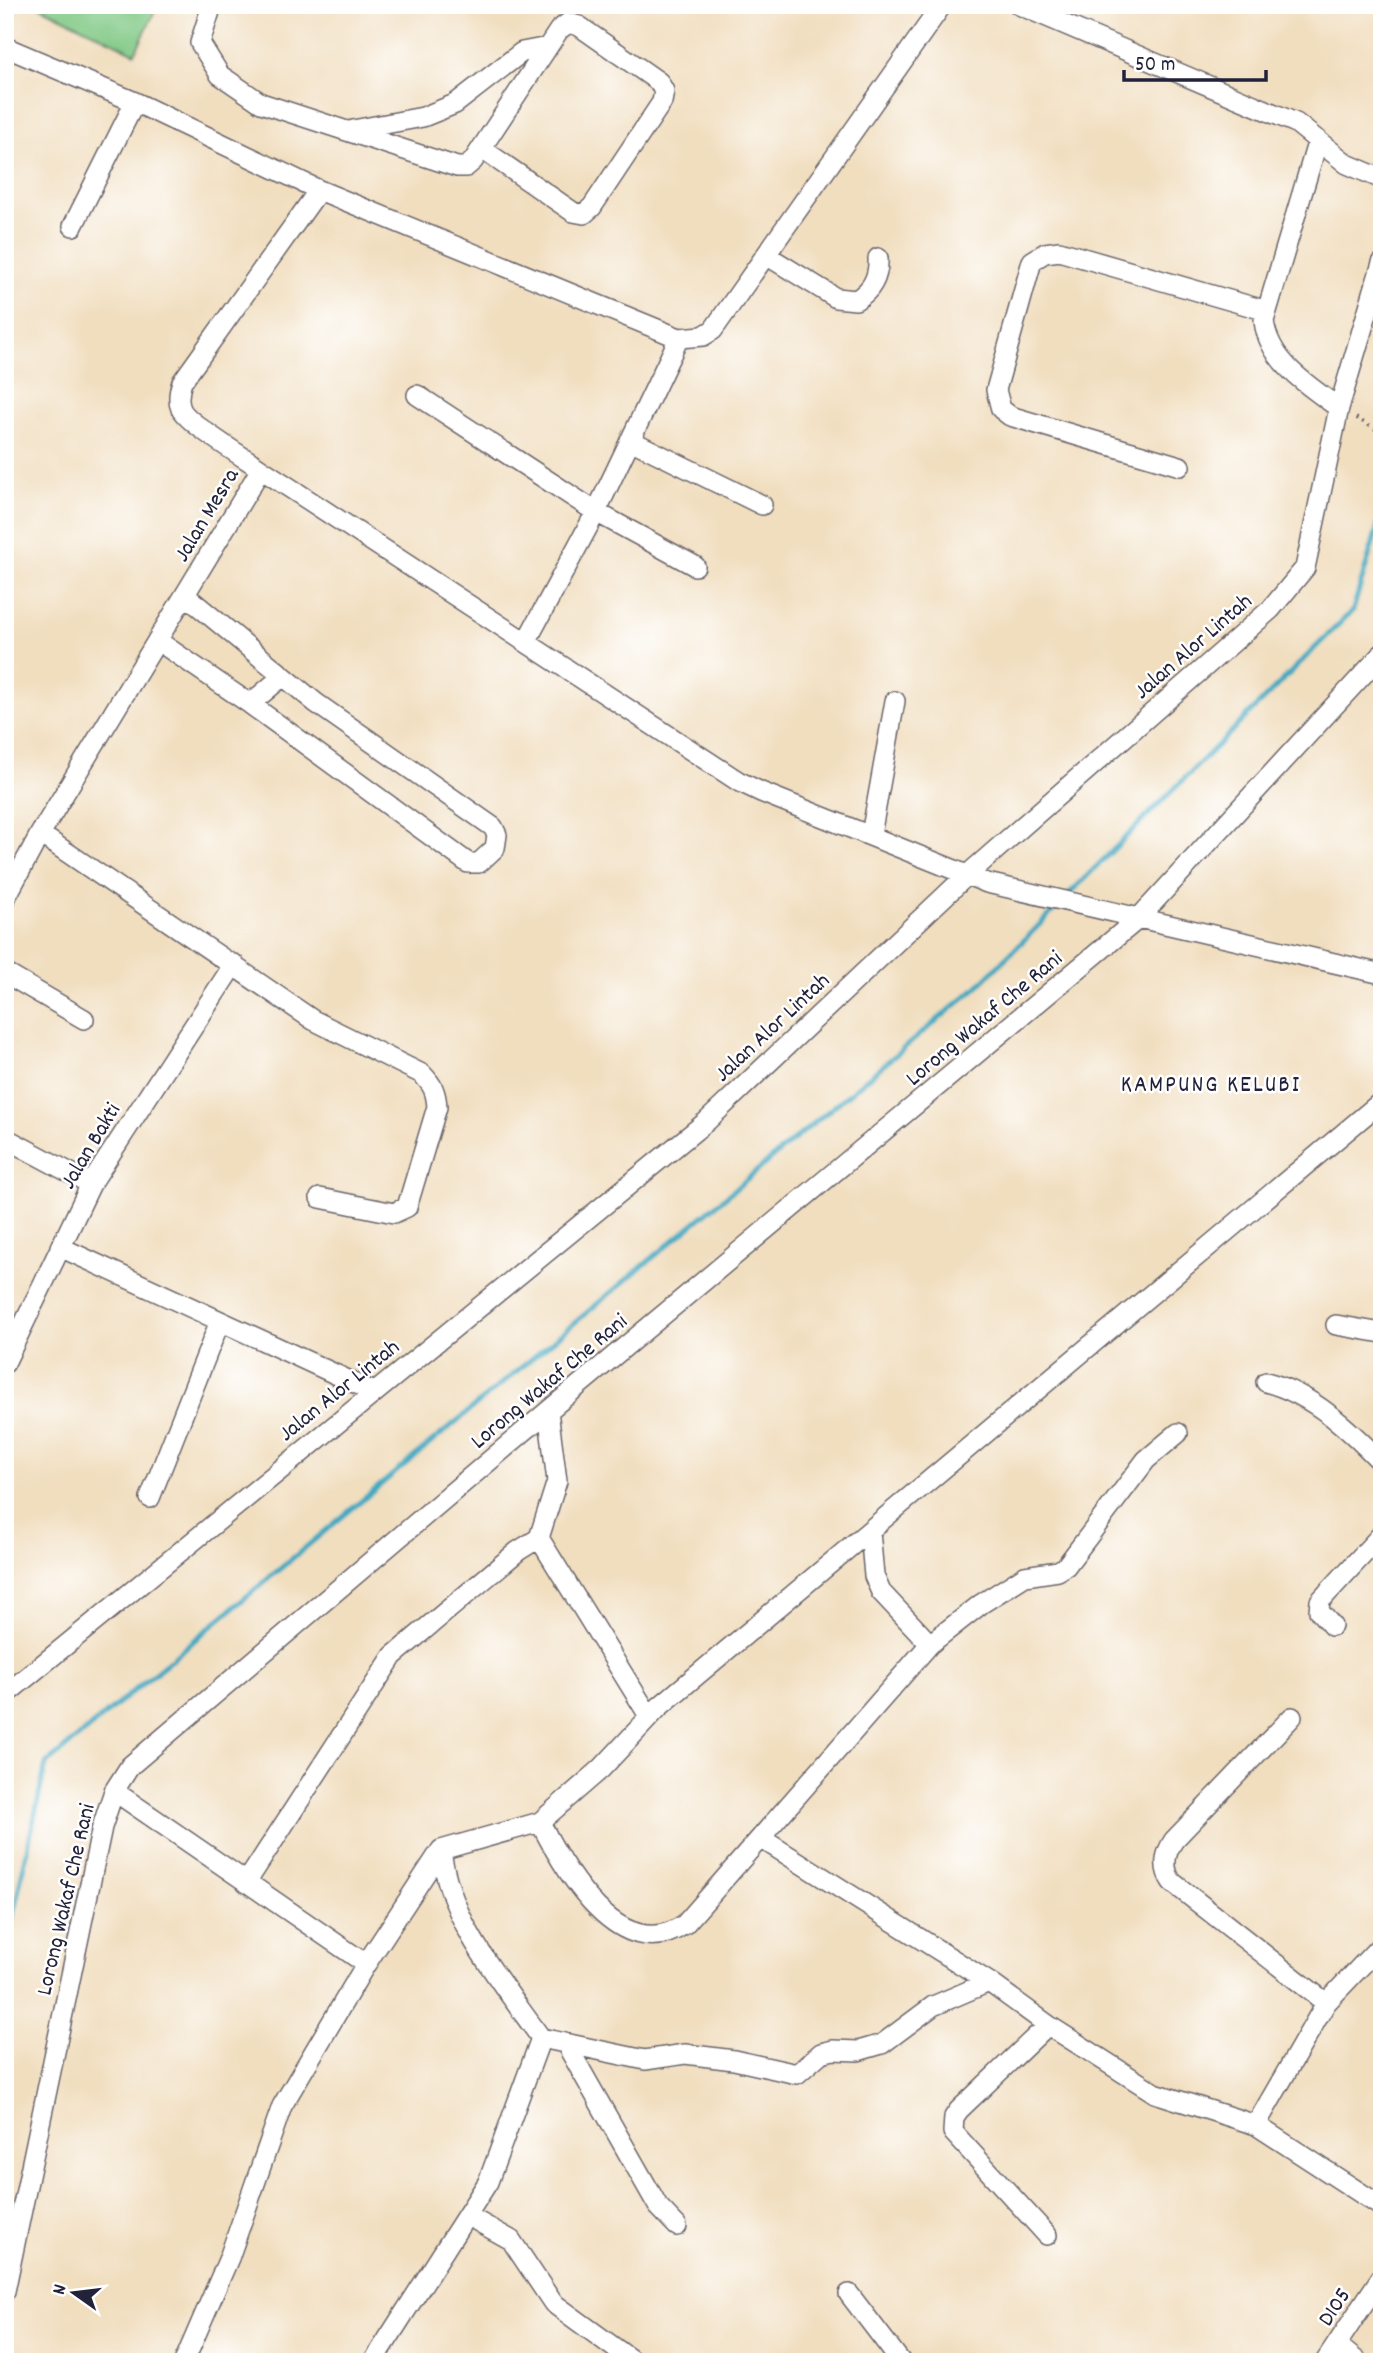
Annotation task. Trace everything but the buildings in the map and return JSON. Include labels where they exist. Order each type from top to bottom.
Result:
[{"type":"street","points":[[212,5],[200,43],[220,75],[261,103],[461,167],[470,164],[482,149],[563,26],[579,26],[659,82],[664,91],[662,102],[593,208],[583,214],[573,212],[482,149]]},
{"type":"street","points":[[5,47],[135,102],[319,190],[679,338],[703,336],[713,330],[942,5]]},
{"type":"street","points":[[1019,5],[1296,122],[1347,164],[1382,179]]},
{"type":"street","points":[[352,130],[423,117],[455,104],[522,52],[548,47]]},
{"type":"street","points":[[73,226],[135,102]]},
{"type":"street","points":[[1318,140],[1267,311],[1265,334],[1276,353],[1297,377],[1339,408]]},
{"type":"street","name":"Jalan Mesra","points":[[5,899],[40,834],[261,470],[183,413],[179,390],[182,382],[319,190]]},
{"type":"street","points":[[1180,466],[1010,416],[1001,409],[996,390],[1032,261],[1045,253],[1059,251],[1267,311]]},
{"type":"street","points":[[766,255],[836,298],[856,300],[870,289],[879,269],[878,258]]},
{"type":"street","name":"Jalan Alor Lintah","points":[[5,1695],[706,1121],[966,876],[1271,609],[1305,568],[1339,408],[1382,263]]},
{"type":"street","points":[[526,642],[596,512],[679,338]]},
{"type":"street","points":[[417,395],[596,512],[695,566]]},
{"type":"street","points":[[630,440],[762,505]]},
{"type":"street","points":[[261,470],[738,781],[987,884],[1382,974]]},
{"type":"street","points":[[158,641],[250,704],[468,863],[479,863],[488,858],[495,848],[497,835],[493,827],[316,703],[185,595]]},
{"type":"street","name":"Lorong Wakaf Che Rani","points":[[5,2291],[99,1840],[114,1791],[130,1766],[548,1411],[1138,919],[1382,654]]},
{"type":"street","points":[[250,704],[283,676]]},
{"type":"street","points":[[871,835],[895,701]]},
{"type":"street","points":[[40,834],[313,1020],[422,1074],[436,1093],[437,1107],[407,1207],[394,1213],[320,1198]]},
{"type":"street","name":"Jalan Bakti","points":[[5,1363],[12,1328],[60,1247],[91,1184],[234,964]]},
{"type":"street","points":[[5,973],[84,1019]]},
{"type":"street","points":[[184,2362],[229,2258],[282,2106],[366,1964],[441,1850],[540,1822],[601,1769],[649,1716],[1382,1101]]},
{"type":"street","points":[[5,1138],[91,1184]]},
{"type":"street","points":[[60,1247],[373,1392]]},
{"type":"street","points":[[150,1498],[220,1321]]},
{"type":"street","points":[[1336,1325],[1382,1333]]},
{"type":"street","points":[[1266,1382],[1289,1388],[1324,1411],[1355,1435],[1382,1463]]},
{"type":"street","points":[[246,1883],[393,1656],[518,1551],[539,1538],[556,1481],[548,1411]]},
{"type":"street","points":[[540,1822],[561,1864],[589,1899],[613,1921],[632,1932],[655,1937],[671,1934],[685,1924],[762,1839],[930,1644],[981,1604],[1025,1576],[1058,1571],[1066,1566],[1146,1460],[1178,1433]]},
{"type":"street","points":[[870,1531],[874,1576],[881,1592],[930,1644]]},
{"type":"street","points":[[1332,1626],[1320,1611],[1320,1601],[1382,1534]]},
{"type":"street","points":[[539,1538],[649,1716]]},
{"type":"street","points":[[1292,1717],[1174,1840],[1168,1849],[1165,1864],[1172,1882],[1326,2003]]},
{"type":"street","points":[[114,1791],[366,1964]]},
{"type":"street","points":[[762,1839],[989,1982],[1048,2025],[1155,2093],[1256,2125],[1382,2207]]},
{"type":"street","points":[[441,1850],[444,1877],[461,1919],[541,2038],[645,2060],[685,2054],[734,2060],[797,2074],[821,2053],[833,2050],[858,2051],[882,2044],[933,2006],[989,1982]]},
{"type":"street","points":[[1256,2125],[1326,2003],[1382,1944]]},
{"type":"street","points":[[1048,2025],[959,2110],[952,2124],[957,2139],[1048,2235]]},
{"type":"street","points":[[373,2362],[468,2216],[496,2165],[541,2038]]},
{"type":"street","points":[[566,2044],[658,2206],[677,2225]]},
{"type":"street","points":[[468,2216],[511,2240],[553,2303],[634,2362]]},
{"type":"street","name":"D105","points":[[1325,2362],[1382,2276]]},
{"type":"street","points":[[849,2294],[901,2362]]},
{"type":"street","points":[[1337,2345],[1358,2362]]},
{"type":"path","points":[[1368,425],[1382,433]]},
{"type":"green space","points":[[37,5],[158,5],[135,53]]},
{"type":"waterway","points":[[1068,895],[1353,610],[1382,513]]},
{"type":"waterway","points":[[5,1952],[46,1764],[977,987],[1059,905]]},
{"type":"district","name":"KAMPUNG KELUBI","points":[[1211,1083]]}]
